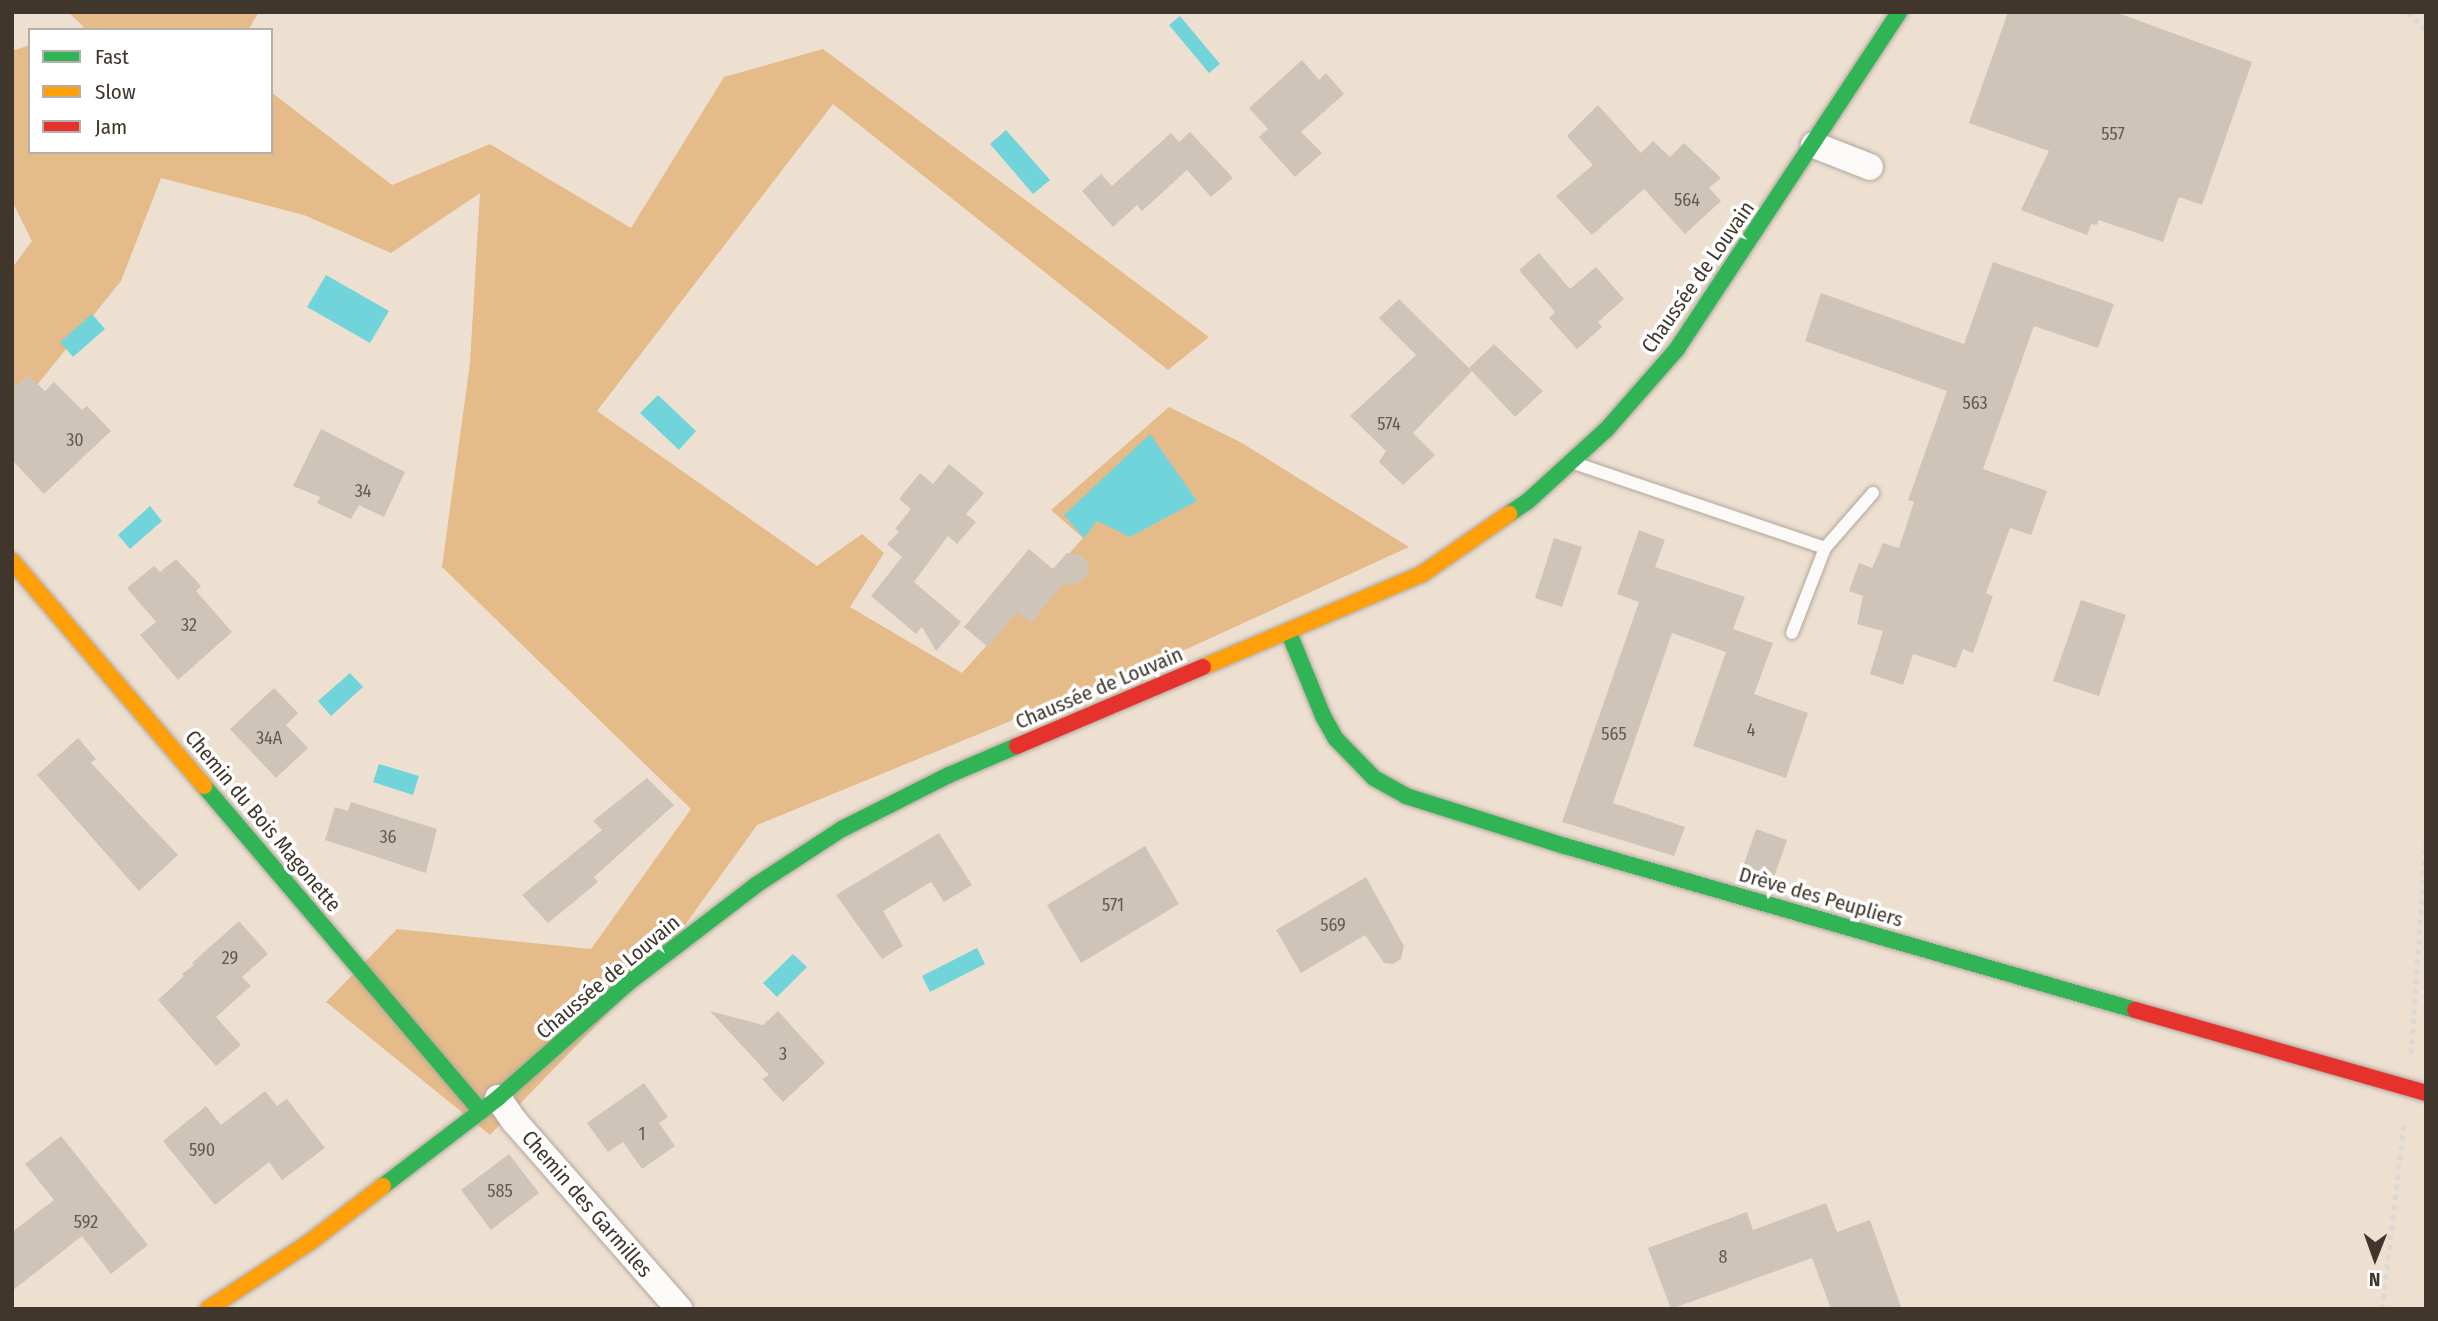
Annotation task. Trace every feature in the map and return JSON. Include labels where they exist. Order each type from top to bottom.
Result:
[{"type":"main road","name":"Chaussée de Louvain","points":[[208,1309],[310,1242],[489,1104],[628,983],[756,885],[842,829],[949,775],[1289,633],[1422,574],[1527,502],[1608,429],[1677,349],[1814,145],[1899,12]]},
{"type":"main road","name":"Chemin du Bois Magonette","points":[[12,561],[489,1104]]},
{"type":"main road","name":"Drève des Peupliers","points":[[1289,633],[1323,716],[1336,739],[1367,772],[1406,796],[1528,835],[2426,1093]]},
{"type":"street","points":[[1814,145],[1870,167]]},
{"type":"street","name":"Chemin des Garmilles","points":[[489,1104],[515,1122],[679,1309]]},
{"type":"lane","points":[[1573,462],[1825,548]]},
{"type":"lane","points":[[1792,633],[1825,548],[1873,493]]},
{"type":"path","points":[[2408,12],[2426,30]]},
{"type":"path","points":[[2382,1309],[2408,1088],[2426,832]]},
{"type":"shaded area","points":[[68,12],[259,12],[249,28],[81,28],[84,27]]},
{"type":"shaded area","points":[[28,46],[28,154],[273,154],[273,94],[392,185],[490,144],[631,228],[724,77],[823,49],[1209,337],[1168,370],[833,104],[597,411],[817,566],[862,534],[884,553],[850,607],[962,673],[1083,538],[1051,510],[1169,407],[1242,443],[1409,547],[1189,648],[757,825],[662,957],[490,1135],[326,1002],[397,929],[591,949],[691,809],[442,567],[470,363],[480,193],[391,253],[304,215],[161,178],[121,281],[12,416],[12,268],[32,241],[12,201],[12,51]]},
{"type":"water","points":[[1180,16],[1220,64],[1209,73],[1169,25]]},
{"type":"water","points":[[1006,130],[1050,180],[1033,194],[990,144]]},
{"type":"water","points":[[326,275],[389,311],[370,343],[307,307]]},
{"type":"water","points":[[92,314],[105,329],[73,357],[60,342]]},
{"type":"water","points":[[658,395],[696,431],[679,450],[640,413]]},
{"type":"water","points":[[1150,434],[1197,501],[1130,537],[1097,521],[1084,538],[1064,515]]},
{"type":"water","points":[[150,506],[162,521],[130,549],[118,535]]},
{"type":"water","points":[[350,673],[363,687],[331,716],[318,701]]},
{"type":"water","points":[[379,764],[419,776],[413,795],[373,782]]},
{"type":"water","points":[[977,948],[985,964],[930,992],[922,976]]},
{"type":"water","points":[[793,954],[807,967],[777,997],[763,983]]},
{"type":"building","points":[[2008,12],[2115,12],[2252,62],[2202,205],[2179,197],[2163,242],[2099,220],[2097,225],[2091,224],[2087,235],[2021,210],[2049,151],[1969,123]]},
{"type":"building","points":[[1302,60],[1319,80],[1326,73],[1344,94],[1301,132],[1322,153],[1295,177],[1259,137],[1268,129],[1249,108]]},
{"type":"building","points":[[1598,105],[1641,153],[1653,141],[1670,157],[1684,143],[1721,178],[1709,188],[1721,201],[1685,234],[1644,189],[1592,235],[1556,196],[1593,165],[1567,136]]},
{"type":"building","points":[[1190,132],[1233,178],[1211,197],[1187,170],[1142,211],[1137,205],[1113,227],[1082,191],[1101,174],[1112,186],[1171,133],[1179,142]]},
{"type":"building","points":[[1539,253],[1570,289],[1596,267],[1624,299],[1598,322],[1602,327],[1577,349],[1549,318],[1555,312],[1519,270]]},
{"type":"building","points":[[1993,262],[2114,304],[2098,348],[2034,326],[1983,469],[2047,491],[2031,535],[2010,528],[1986,593],[1993,596],[1973,653],[1963,649],[1956,668],[1913,654],[1903,685],[1870,674],[1883,631],[1857,624],[1863,596],[1849,591],[1859,563],[1872,568],[1883,543],[1899,548],[1914,502],[1908,500],[1947,391],[1805,341],[1821,293],[1964,344]]},
{"type":"building","points":[[1399,299],[1472,371],[1413,433],[1435,455],[1403,485],[1379,462],[1386,451],[1350,416],[1416,355],[1379,318]]},
{"type":"building","points":[[1494,344],[1543,391],[1515,417],[1469,368]]},
{"type":"building","points":[[28,375],[45,391],[54,382],[82,410],[87,406],[111,431],[44,494],[12,460],[12,390]]},
{"type":"building","points":[[321,429],[405,472],[384,517],[359,505],[351,519],[317,503],[320,497],[293,486]]},
{"type":"building","points":[[949,464],[984,493],[966,514],[976,522],[957,544],[948,536],[914,582],[961,622],[936,651],[922,627],[916,634],[871,596],[902,557],[887,544],[899,532],[895,529],[911,509],[899,499],[920,473],[933,484]]},
{"type":"building","points":[[1639,530],[1665,540],[1655,567],[1745,597],[1733,629],[1773,643],[1754,694],[1808,713],[1786,778],[1693,746],[1726,652],[1672,633],[1613,803],[1685,827],[1674,856],[1562,822],[1639,602],[1617,594]]},
{"type":"building","points":[[1554,538],[1582,547],[1562,607],[1535,598]]},
{"type":"building","points":[[1029,549],[1053,569],[1067,553],[1078,554],[1087,561],[1089,573],[1079,583],[1062,585],[1031,623],[1017,612],[988,647],[964,627]]},
{"type":"building","points":[[176,559],[201,586],[196,591],[232,632],[178,680],[140,635],[156,622],[127,588],[154,566],[160,572]]},
{"type":"building","points":[[2081,600],[2126,615],[2099,696],[2053,681]]},
{"type":"building","points":[[274,688],[298,713],[286,725],[308,748],[276,778],[230,729]]},
{"type":"building","points":[[78,738],[96,759],[91,763],[178,855],[139,891],[37,775]]},
{"type":"building","points":[[647,778],[674,805],[594,877],[598,882],[548,923],[522,895],[602,830],[593,821]]},
{"type":"building","points":[[351,802],[437,829],[426,873],[325,840],[335,807],[348,811]]},
{"type":"building","points":[[1756,829],[1787,840],[1772,883],[1741,873]]},
{"type":"building","points":[[939,833],[972,885],[944,902],[931,882],[883,911],[903,946],[882,959],[836,895]]},
{"type":"building","points":[[1145,846],[1179,904],[1081,963],[1047,905]]},
{"type":"building","points":[[1366,877],[1404,946],[1401,959],[1393,964],[1384,963],[1365,935],[1301,973],[1276,930]]},
{"type":"building","points":[[239,921],[268,954],[242,977],[251,986],[216,1017],[241,1045],[216,1066],[158,1000],[184,976],[182,974],[194,965],[192,963]]},
{"type":"building","points":[[710,1011],[763,1025],[778,1011],[825,1063],[783,1102],[762,1079],[769,1075]]},
{"type":"building","points":[[644,1083],[668,1117],[659,1123],[675,1146],[642,1169],[623,1142],[608,1152],[587,1123]]},
{"type":"building","points":[[265,1091],[277,1106],[287,1099],[325,1148],[282,1180],[269,1162],[215,1205],[163,1141],[206,1106],[221,1125]]},
{"type":"building","points":[[61,1136],[148,1245],[111,1274],[82,1236],[12,1291],[12,1232],[54,1200],[25,1164]]},
{"type":"building","points":[[509,1154],[539,1193],[491,1230],[461,1190]]},
{"type":"building","points":[[1826,1203],[1837,1232],[1870,1220],[1902,1309],[1831,1309],[1812,1258],[1671,1309],[1648,1248],[1747,1212],[1753,1230]]},
{"type":"traffic: fast","points":[[1509,514],[1527,502],[1607,429],[1677,349],[1899,12]]},
{"type":"traffic: fast","points":[[1289,633],[1323,716],[1336,739],[1374,778],[1406,796],[1565,846],[2135,1010]]},
{"type":"traffic: fast","points":[[383,1186],[498,1098],[628,983],[756,885],[842,829],[949,775],[1017,746]]},
{"type":"traffic: fast","points":[[204,786],[480,1110]]},
{"type":"traffic: slow","points":[[1203,667],[1422,574],[1509,514]]},
{"type":"traffic: slow","points":[[12,561],[204,786]]},
{"type":"traffic: slow","points":[[208,1309],[310,1242],[383,1186]]},
{"type":"traffic: jam","points":[[1017,746],[1203,667]]},
{"type":"traffic: jam","points":[[2135,1010],[2426,1093]]}]
